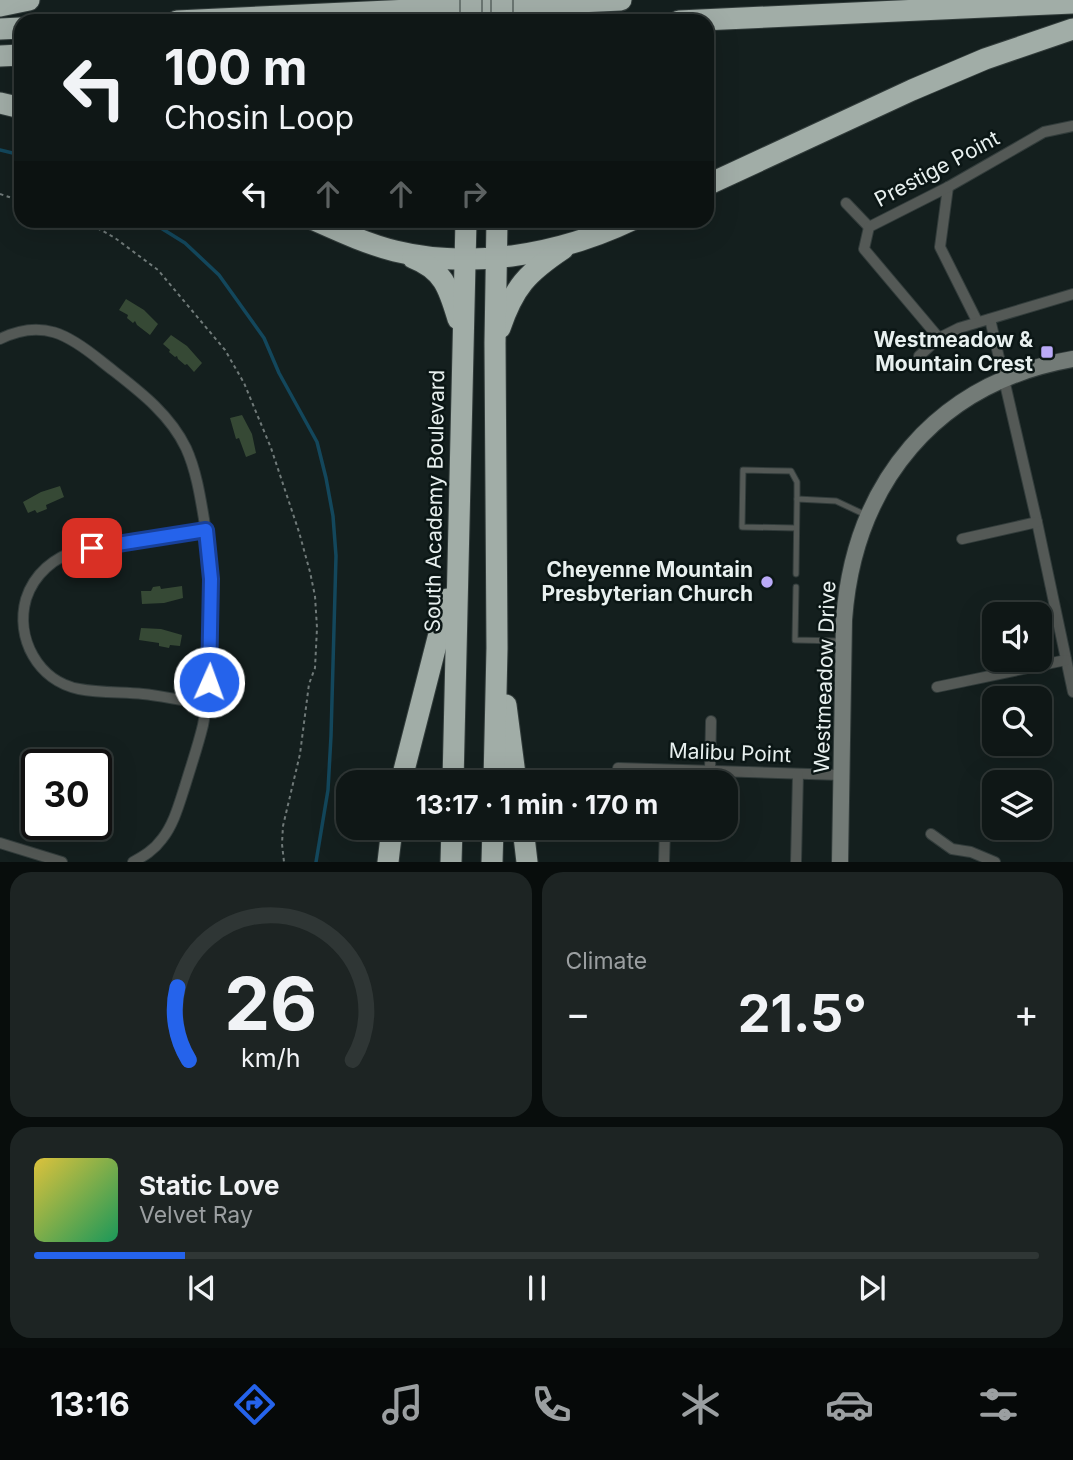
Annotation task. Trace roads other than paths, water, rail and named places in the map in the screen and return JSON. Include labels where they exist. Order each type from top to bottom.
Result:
[{"type":"highway","points":[[0,6],[29,0]]},
{"type":"highway","points":[[325,14],[621,0]]},
{"type":"highway","points":[[714,19],[1073,3]]},
{"type":"highway","points":[[714,183],[912,90],[985,59],[1073,29]]},
{"type":"highway","points":[[332,228],[427,264],[439,273],[449,288],[464,339]]},
{"type":"highway","name":"South Academy Boulevard","points":[[453,770],[466,228]]},
{"type":"highway","points":[[494,770],[497,648],[497,228]]},
{"type":"highway","points":[[495,343],[506,310],[527,276],[544,261],[570,245],[612,228]]},
{"type":"highway","points":[[395,251],[465,260],[570,245]]},
{"type":"highway","points":[[404,770],[443,618],[459,517]]},
{"type":"highway","points":[[497,648],[514,770]]},
{"type":"highway","points":[[388,862],[390,840]]},
{"type":"highway","points":[[451,862],[452,840]]},
{"type":"highway","points":[[492,862],[493,840]]},
{"type":"highway","points":[[524,840],[527,862]]},
{"type":"street","name":"Prestige Point","points":[[939,338],[864,249],[870,227],[948,187],[1044,132],[1073,126]]},
{"type":"street","points":[[948,187],[940,247],[977,321]]},
{"type":"street","points":[[846,203],[870,227]]},
{"type":"street","points":[[919,356],[939,338],[959,328],[1073,294]]},
{"type":"street","points":[[990,319],[1073,692]]},
{"type":"street","points":[[0,339],[20,332],[34,331],[52,332],[79,343],[157,407],[172,425],[190,458],[198,485],[211,579],[207,703],[198,746],[172,821],[163,839],[133,862]]},
{"type":"street","name":"Westmeadow Drive","points":[[839,862],[847,589],[853,559],[868,516],[894,469],[914,443],[940,417],[963,401],[1003,380],[1040,366],[1073,359]]},
{"type":"street","points":[[962,539],[1037,522]]},
{"type":"street","points":[[206,530],[79,550],[61,557],[45,568],[33,584],[25,602],[23,622],[26,640],[34,657],[44,671],[65,684],[85,690],[143,694],[207,703]]},
{"type":"street","points":[[937,687],[1066,660]]},
{"type":"street","points":[[710,770],[711,721]]},
{"type":"street","name":"Malibu Point","points":[[618,768],[666,770]]},
{"type":"street","name":"Malibu Point","points":[[738,772],[841,775]]},
{"type":"street","points":[[796,862],[798,774]]},
{"type":"street","points":[[931,834],[952,849],[971,852],[995,862]]},
{"type":"street","points":[[664,862],[665,840]]},
{"type":"street","points":[[0,843],[62,862]]},
{"type":"lane","points":[[796,528],[742,527],[743,470],[791,471],[797,482],[796,574]]},
{"type":"lane","points":[[797,499],[835,501],[868,516]]},
{"type":"lane","points":[[796,587],[795,640],[844,641]]},
{"type":"waterway","points":[[0,150],[14,153]]},
{"type":"waterway","points":[[161,228],[185,243],[219,275],[264,338],[279,373],[317,442],[326,478],[333,516],[336,556],[328,790],[316,862]]},
{"type":"place","name":"Westmeadow & Mountain Crest","points":[[1047,352]]},
{"type":"place","name":"Cheyenne Mountain Presbyterian Church","points":[[767,582]]}]
